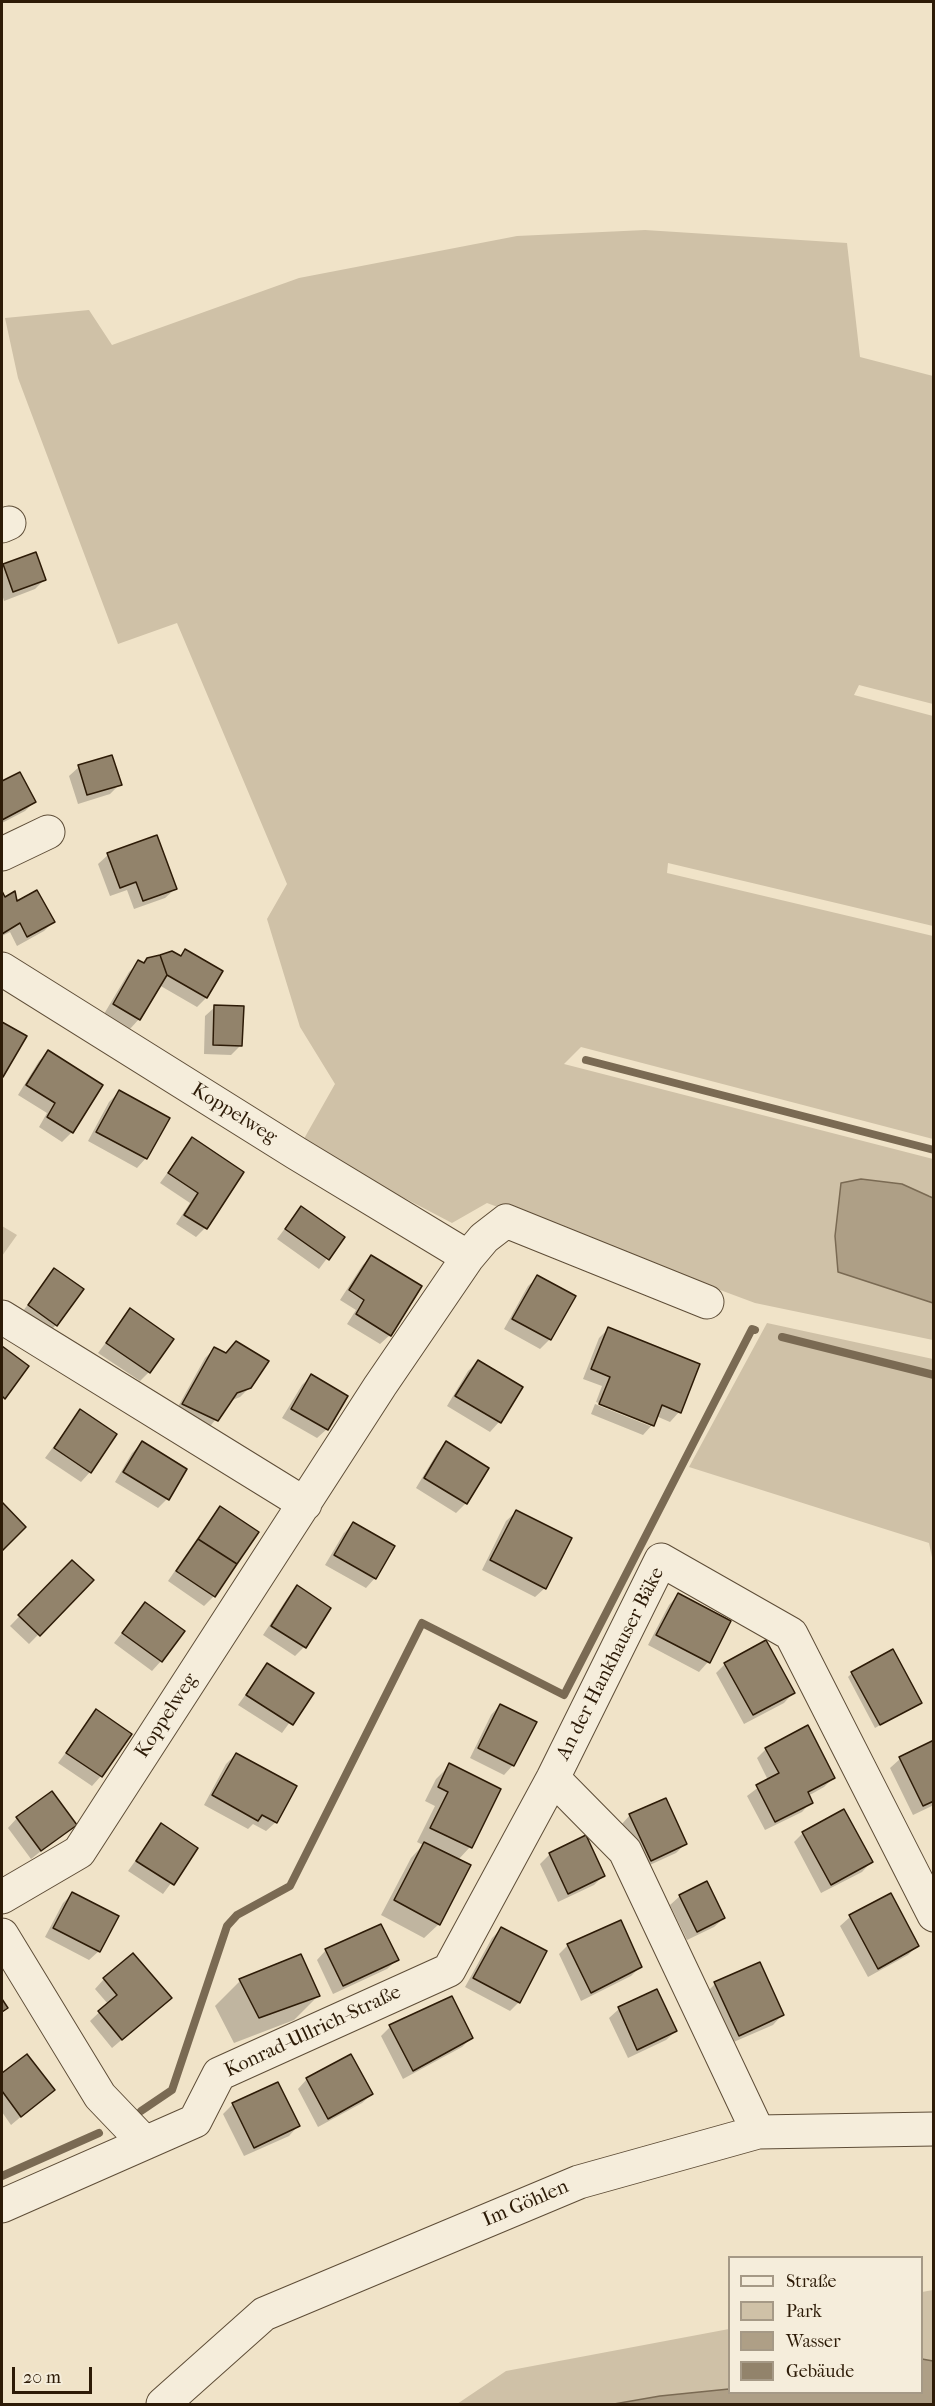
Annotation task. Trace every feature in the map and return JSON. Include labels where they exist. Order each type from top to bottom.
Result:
[{"type":"street","points":[[2,854],[48,832]]},
{"type":"street","name":"Koppelweg","points":[[2,969],[296,1153],[468,1257]]},
{"type":"street","name":"Koppelweg","points":[[2,1897],[79,1852],[380,1386],[468,1257],[484,1238],[506,1221],[707,1302]]},
{"type":"street","points":[[2,1317],[305,1504]]},
{"type":"street","name":"An der Hankhauser Bäke","points":[[758,2132],[625,1851],[553,1778],[661,1560],[791,1634],[933,1915]]},
{"type":"street","name":"Konrad-Ullrich-Straße","points":[[2,2206],[195,2121],[219,2074],[449,1970],[553,1778]]},
{"type":"street","points":[[2,1935],[100,2096],[144,2142]]},
{"type":"street","name":"Im Göhlen","points":[[163,2404],[264,2314],[579,2182],[758,2132],[933,2129]]},
{"type":"green space","points":[[645,230],[847,243],[860,357],[933,376],[933,704],[859,685],[854,695],[933,716],[933,926],[668,863],[667,873],[933,936],[933,1139],[581,1047],[564,1064],[933,1159],[933,1198],[929,1195],[839,1272],[933,1303],[933,1340],[755,1303],[487,1203],[452,1223],[301,1144],[335,1084],[300,1027],[267,919],[287,884],[177,623],[118,644],[18,378],[5,318],[89,310],[112,345],[299,278],[517,236]]},
{"type":"green space","points":[[2,1226],[17,1235],[2,1256]]},
{"type":"green space","points":[[767,1323],[933,1359],[933,1562],[929,1543],[689,1467]]},
{"type":"green space","points":[[933,2290],[933,2361],[923,2359],[923,2292]]},
{"type":"green space","points":[[728,2329],[728,2389],[660,2396],[614,2404],[457,2404],[506,2371]]},
{"type":"water","points":[[861,1179],[902,1184],[933,1198],[933,1303],[838,1272],[835,1236],[841,1183]]},
{"type":"water","points":[[923,2359],[933,2361],[933,2404],[614,2404],[660,2396],[728,2389],[728,2394],[923,2394]]},
{"type":"building","points":[[36,552],[46,580],[13,592],[3,564]]},
{"type":"building","points":[[112,755],[122,785],[87,795],[78,765]]},
{"type":"building","points":[[20,772],[36,802],[2,820],[2,781]]},
{"type":"building","points":[[157,835],[177,889],[143,901],[136,882],[120,888],[107,853]]},
{"type":"building","points":[[37,890],[55,922],[27,937],[20,923],[2,934],[2,891],[5,897],[15,891],[17,901]]},
{"type":"building","points":[[185,949],[223,971],[207,998],[167,975],[160,955],[172,951],[181,956]]},
{"type":"building","points":[[160,955],[167,975],[140,1020],[113,1004],[138,960],[144,963],[147,958]]},
{"type":"building","points":[[214,1005],[244,1006],[242,1046],[213,1045]]},
{"type":"building","points":[[2,1022],[27,1036],[3,1077],[2,1076]]},
{"type":"building","points":[[48,1050],[103,1085],[73,1133],[47,1117],[55,1103],[26,1085]]},
{"type":"building","points":[[119,1090],[170,1118],[147,1159],[96,1132]]},
{"type":"building","points":[[192,1137],[244,1172],[207,1229],[184,1215],[198,1193],[168,1173]]},
{"type":"building","points":[[301,1206],[345,1237],[329,1260],[285,1229]]},
{"type":"building","points":[[371,1255],[422,1286],[391,1336],[356,1314],[364,1300],[349,1290]]},
{"type":"building","points":[[54,1268],[84,1289],[57,1326],[28,1305]]},
{"type":"building","points":[[537,1275],[576,1296],[551,1340],[512,1319]]},
{"type":"building","points":[[130,1308],[174,1339],[150,1373],[106,1343]]},
{"type":"building","points":[[608,1327],[700,1364],[681,1413],[662,1405],[654,1426],[599,1404],[610,1377],[591,1369]]},
{"type":"building","points":[[236,1341],[269,1361],[251,1388],[237,1393],[218,1421],[182,1404],[214,1347],[226,1353]]},
{"type":"building","points":[[2,1346],[29,1366],[5,1399],[2,1396]]},
{"type":"building","points":[[478,1360],[523,1387],[501,1423],[455,1396]]},
{"type":"building","points":[[311,1374],[348,1396],[328,1430],[291,1409]]},
{"type":"building","points":[[80,1409],[117,1434],[91,1473],[54,1448]]},
{"type":"building","points":[[142,1441],[187,1469],[169,1500],[123,1472]]},
{"type":"building","points":[[446,1441],[489,1468],[467,1504],[424,1478]]},
{"type":"building","points":[[2,1502],[26,1527],[2,1551]]},
{"type":"building","points":[[220,1506],[259,1532],[237,1564],[198,1539]]},
{"type":"building","points":[[516,1510],[572,1538],[546,1589],[490,1560]]},
{"type":"building","points":[[353,1522],[395,1546],[376,1579],[334,1555]]},
{"type":"building","points":[[198,1539],[237,1564],[215,1597],[176,1571]]},
{"type":"building","points":[[72,1560],[94,1580],[40,1636],[18,1615]]},
{"type":"building","points":[[297,1585],[331,1608],[306,1648],[271,1626]]},
{"type":"building","points":[[678,1593],[731,1621],[710,1663],[656,1635]]},
{"type":"building","points":[[145,1602],[185,1631],[162,1662],[122,1633]]},
{"type":"building","points":[[766,1640],[795,1693],[753,1715],[724,1663]]},
{"type":"building","points":[[893,1649],[922,1703],[880,1725],[851,1672]]},
{"type":"building","points":[[267,1663],[314,1693],[293,1725],[246,1695]]},
{"type":"building","points":[[500,1704],[537,1722],[514,1766],[478,1748]]},
{"type":"building","points":[[96,1709],[132,1734],[102,1777],[66,1753]]},
{"type":"building","points":[[808,1725],[835,1778],[808,1792],[813,1803],[775,1822],[756,1785],[779,1773],[765,1748]]},
{"type":"building","points":[[934,1740],[934,1801],[923,1806],[899,1757]]},
{"type":"building","points":[[236,1753],[297,1786],[277,1823],[262,1815],[258,1821],[212,1795]]},
{"type":"building","points":[[449,1763],[501,1789],[472,1848],[430,1828],[448,1792],[438,1787]]},
{"type":"building","points":[[52,1791],[77,1825],[41,1851],[16,1817]]},
{"type":"building","points":[[666,1798],[687,1844],[651,1861],[629,1814]]},
{"type":"building","points":[[844,1809],[873,1862],[831,1885],[802,1832]]},
{"type":"building","points":[[161,1823],[198,1848],[174,1885],[136,1861]]},
{"type":"building","points":[[586,1835],[605,1876],[568,1894],[549,1853]]},
{"type":"building","points":[[424,1842],[471,1865],[440,1925],[394,1900]]},
{"type":"building","points":[[707,1881],[725,1918],[697,1932],[679,1895]]},
{"type":"building","points":[[72,1892],[119,1916],[100,1952],[53,1928]]},
{"type":"building","points":[[891,1893],[919,1946],[878,1969],[849,1915]]},
{"type":"building","points":[[621,1920],[642,1967],[591,1993],[567,1944]]},
{"type":"building","points":[[381,1924],[399,1960],[343,1986],[325,1949]]},
{"type":"building","points":[[501,1927],[547,1951],[520,2003],[473,1978]]},
{"type":"building","points":[[133,1953],[172,1998],[122,2040],[98,2011],[117,1995],[103,1978]]},
{"type":"building","points":[[301,1954],[320,1996],[259,2018],[239,1979]]},
{"type":"building","points":[[760,1962],[784,2015],[739,2036],[714,1982]]},
{"type":"building","points":[[657,1989],[677,2031],[637,2050],[618,2007]]},
{"type":"building","points":[[452,1996],[473,2038],[413,2071],[389,2025]]},
{"type":"building","points":[[2,1999],[8,2008],[2,2012]]},
{"type":"building","points":[[27,2054],[55,2090],[21,2117],[2,2091],[2,2073]]},
{"type":"building","points":[[351,2054],[373,2094],[328,2119],[306,2078]]},
{"type":"building","points":[[278,2082],[300,2126],[254,2148],[232,2103]]},
{"type":"waterway","points":[[586,1060],[934,1150]]},
{"type":"waterway","points":[[141,2111],[172,2090],[227,1926],[237,1915],[290,1886],[422,1623],[564,1695],[752,1329],[755,1330]]},
{"type":"waterway","points":[[782,1337],[934,1375]]},
{"type":"waterway","points":[[2,2176],[99,2133]]}]
